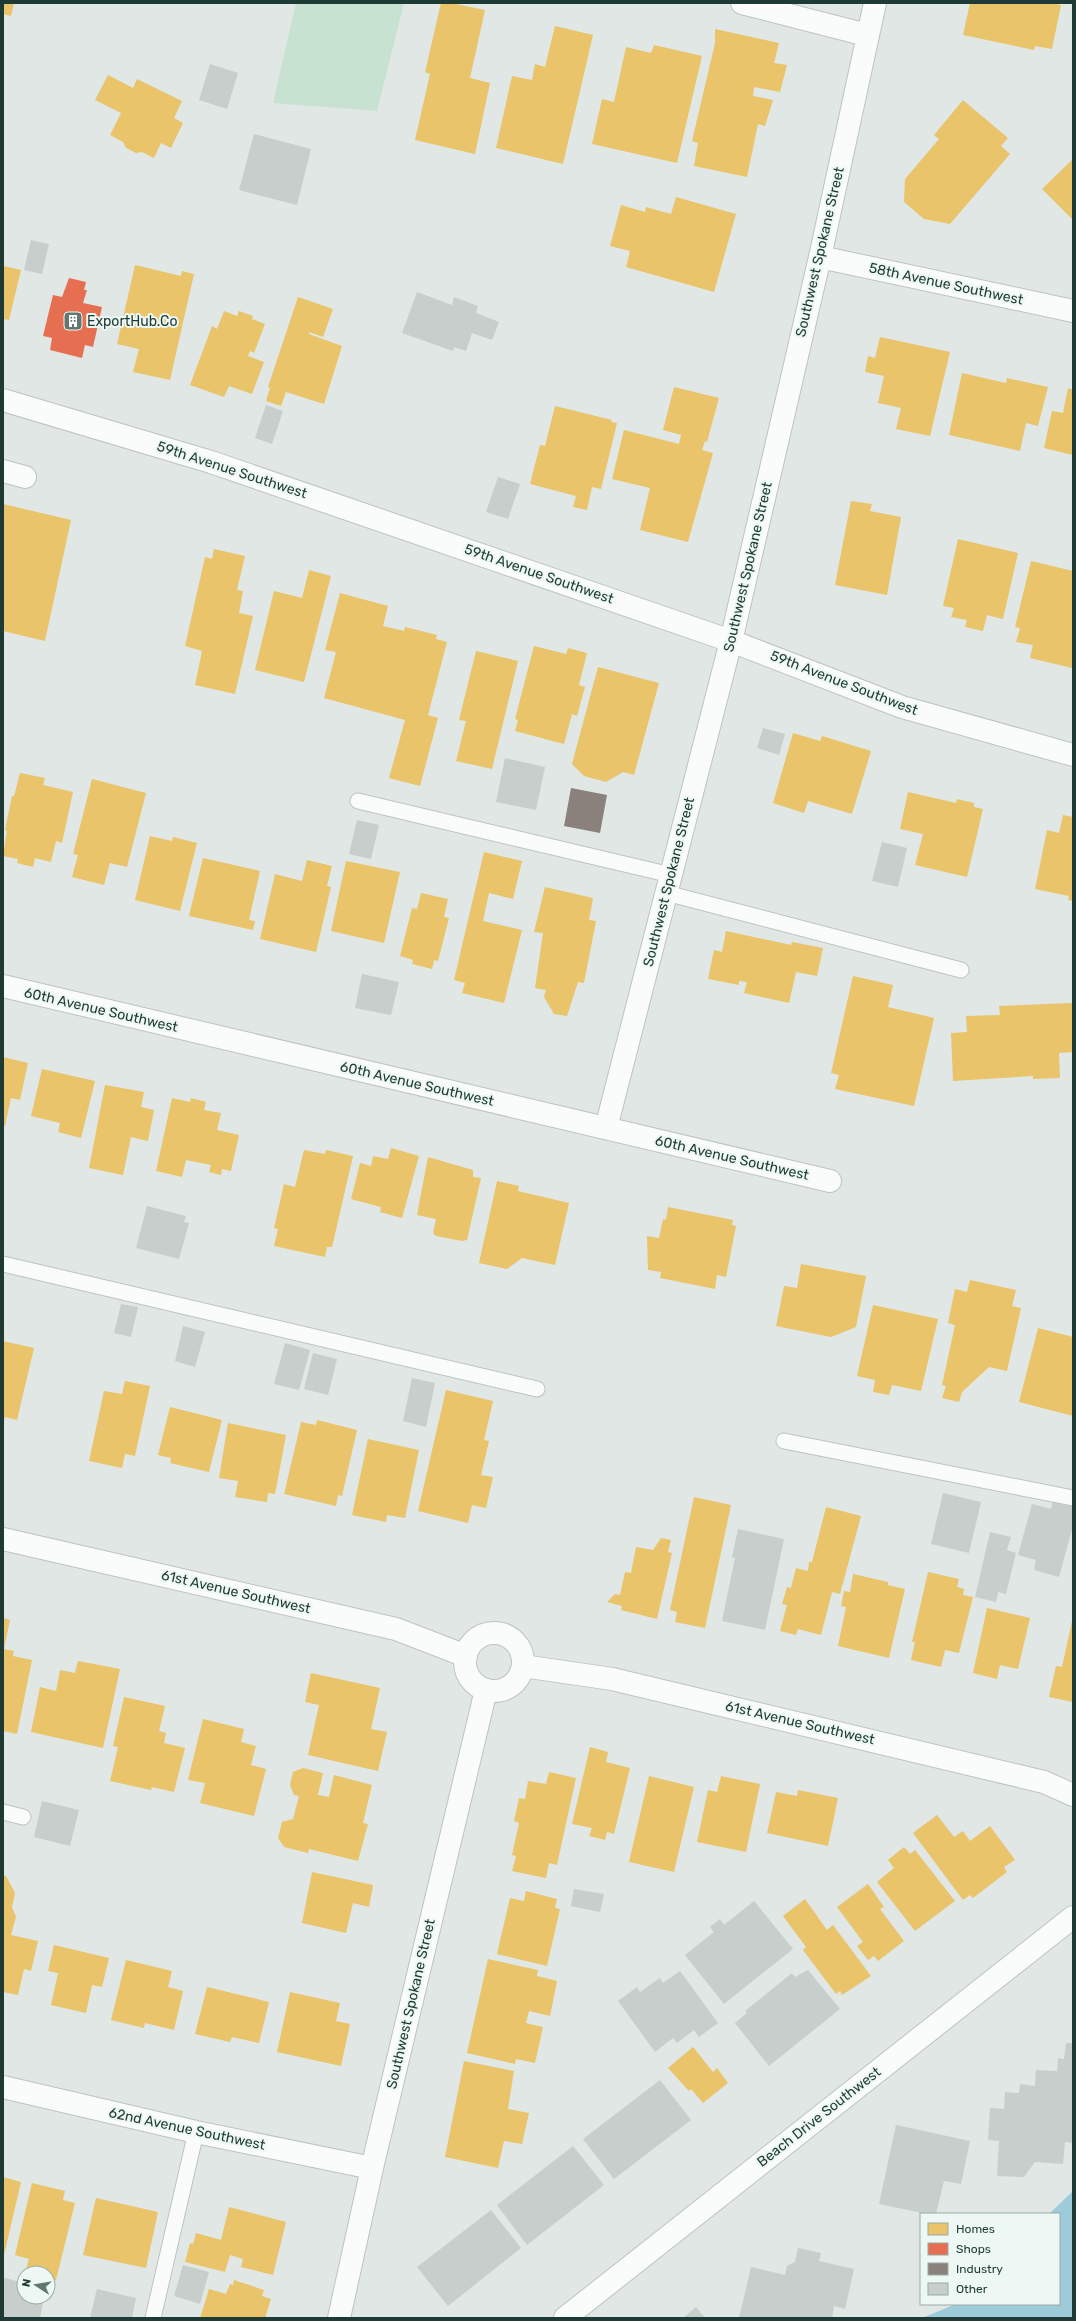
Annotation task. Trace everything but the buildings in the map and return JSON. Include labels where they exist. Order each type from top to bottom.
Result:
[{"type":"street","points":[[742,3],[867,35]]},
{"type":"street","name":"Southwest Spokane Street","points":[[606,1128],[731,641],[820,257],[875,3]]},
{"type":"street","name":"58th Avenue Southwest","points":[[820,257],[1073,311]]},
{"type":"street","name":"59th Avenue Southwest","points":[[3,400],[211,462],[731,641],[902,707],[1073,755]]},
{"type":"street","points":[[3,471],[25,477]]},
{"type":"street","name":"60th Avenue Southwest","points":[[3,986],[830,1181]]},
{"type":"street","name":"61st Avenue Southwest","points":[[3,1539],[396,1629],[466,1656]]},
{"type":"street","points":[[492,1633],[501,1634],[517,1644],[521,1651],[523,1666],[517,1680],[509,1687],[500,1691],[486,1690],[472,1682],[465,1665],[466,1656],[475,1640],[492,1633]]},
{"type":"street","name":"61st Avenue Southwest","points":[[523,1666],[612,1678],[1037,1780],[1073,1795]]},
{"type":"street","name":"Southwest Spokane Street","points":[[339,2318],[372,2168],[486,1690]]},
{"type":"street","name":"Beach Drive Southwest","points":[[565,2318],[1073,1917]]},
{"type":"street","name":"62nd Avenue Southwest","points":[[3,2087],[196,2132],[372,2168]]},
{"type":"lane","points":[[358,801],[669,884],[961,970]]},
{"type":"lane","points":[[3,1264],[537,1389]]},
{"type":"lane","points":[[784,1441],[1073,1498]]},
{"type":"lane","points":[[3,1812],[23,1817]]},
{"type":"lane","points":[[153,2318],[196,2132]]},
{"type":"green space","points":[[296,3],[404,3],[377,111],[273,103]]},
{"type":"water","points":[[1073,2191],[1073,2318],[922,2318],[954,2305],[1060,2305],[1060,2213],[1050,2213]]},
{"type":"place","name":"ExportHub.Co","points":[[73,321]]}]
